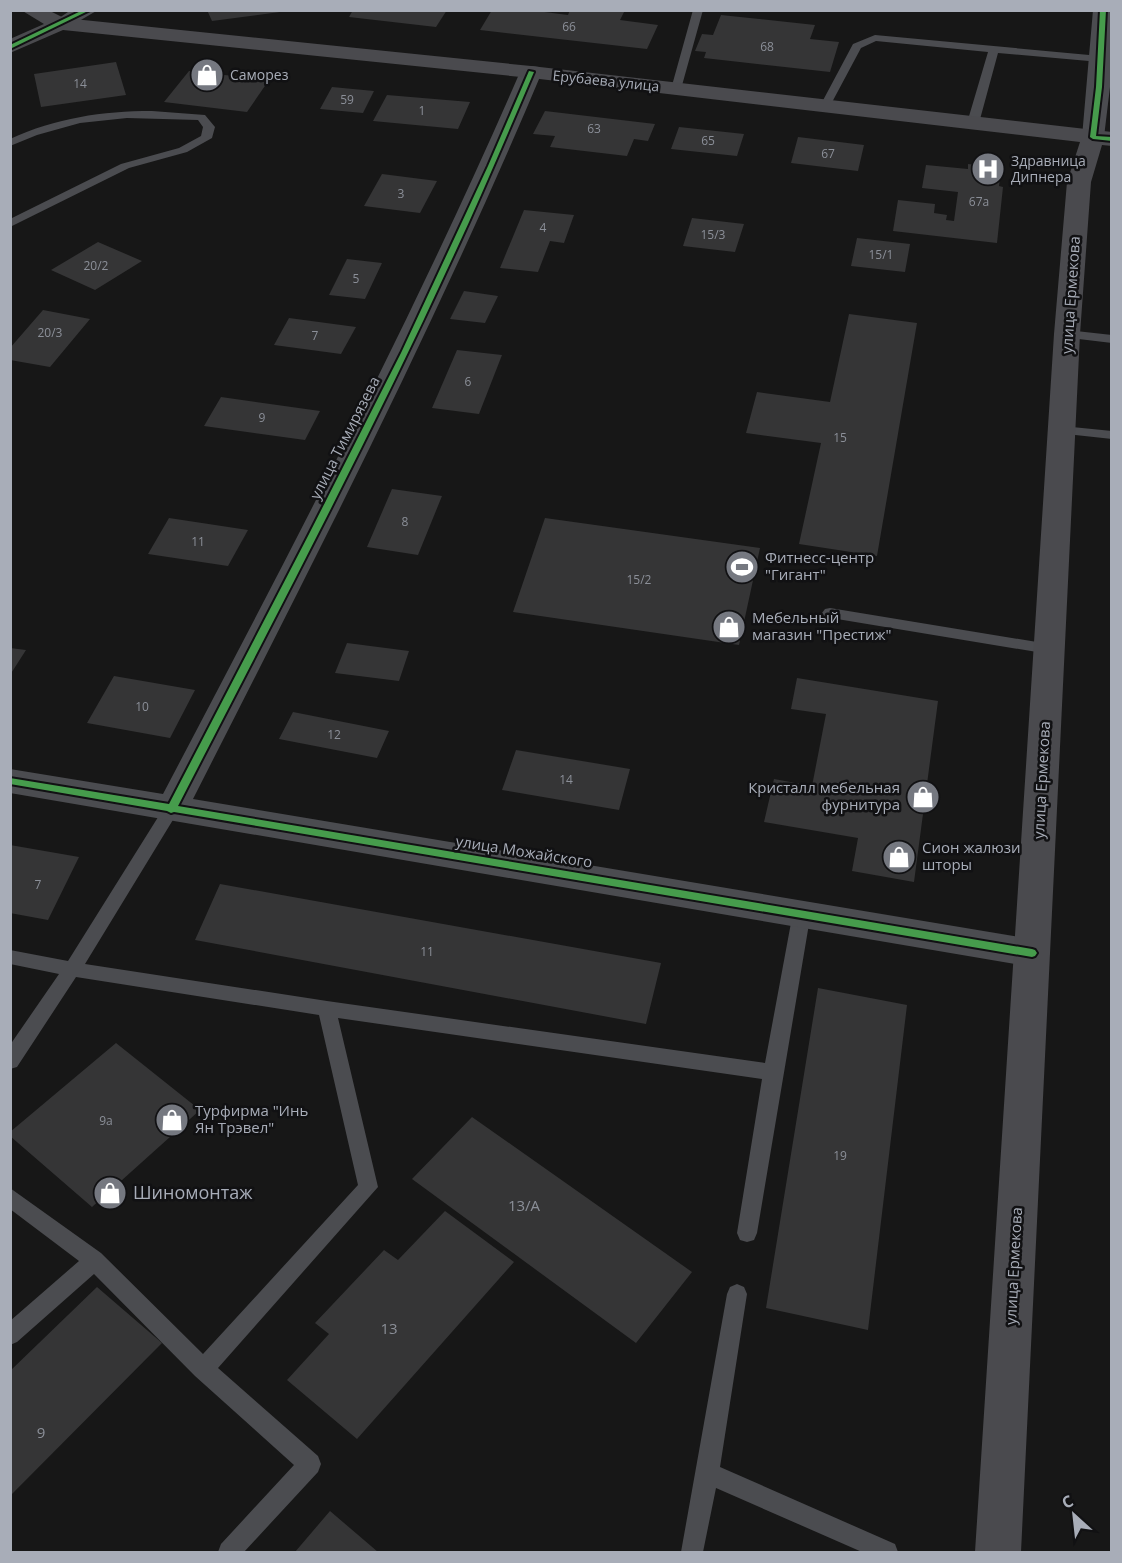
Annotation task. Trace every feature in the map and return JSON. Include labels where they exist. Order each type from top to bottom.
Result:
[{"type":"main road","name":"Ерубаева улица","points":[[31,10],[60,24],[531,72],[1102,138]]},
{"type":"main road","points":[[10,47],[60,24]]},
{"type":"main road","name":"улица Ермекова","points":[[998,1552],[1067,334],[1079,182],[1102,138]]},
{"type":"street","points":[[60,24],[88,10]]},
{"type":"street","name":"улица Ермекова","points":[[1102,138],[1100,59],[1103,10]]},
{"type":"street","name":"улица Тимирязева","points":[[171,810],[367,428],[490,173],[531,72]]},
{"type":"street","name":"улица Можайского","points":[[10,781],[171,810],[802,912],[1032,953]]},
{"type":"lane","points":[[676,89],[698,10]]},
{"type":"lane","points":[[825,106],[857,46],[875,39],[1100,59]]},
{"type":"lane","points":[[973,123],[994,49]]},
{"type":"lane","points":[[10,143],[62,121],[110,113],[201,117],[209,127],[206,138],[183,150],[125,166],[10,224]]},
{"type":"lane","points":[[1067,334],[1112,339]]},
{"type":"lane","points":[[1062,430],[1112,435]]},
{"type":"lane","points":[[830,613],[1049,649]]},
{"type":"lane","points":[[10,1061],[72,969],[171,810]]},
{"type":"lane","points":[[747,1233],[802,912]]},
{"type":"lane","points":[[10,957],[72,969],[327,1009],[773,1072]]},
{"type":"lane","points":[[203,1369],[368,1186],[327,1009]]},
{"type":"lane","points":[[10,1197],[94,1260],[203,1369],[310,1464],[229,1552]]},
{"type":"lane","points":[[10,1335],[94,1260]]},
{"type":"lane","points":[[692,1552],[708,1473],[737,1294]]},
{"type":"lane","points":[[708,1473],[887,1552]]},
{"type":"building","points":[[207,10],[280,10],[280,12],[212,21]]},
{"type":"building","points":[[353,10],[447,10],[436,27],[349,17]]},
{"type":"building","points":[[492,10],[529,10],[568,15],[570,10],[625,10],[620,20],[658,25],[647,49],[480,30]]},
{"type":"building","points":[[721,15],[815,25],[810,39],[839,42],[830,72],[704,58],[706,52],[695,51],[702,34],[713,35]]},
{"type":"building","points":[[116,62],[126,95],[41,107],[34,74]]},
{"type":"building","points":[[189,71],[269,80],[247,112],[164,102]]},
{"type":"building","points":[[332,87],[374,91],[363,113],[320,109]]},
{"type":"building","points":[[387,95],[470,102],[458,129],[373,121]]},
{"type":"building","points":[[545,111],[655,124],[648,141],[634,139],[627,156],[550,147],[555,136],[533,134]]},
{"type":"building","points":[[679,127],[744,134],[737,156],[671,149]]},
{"type":"building","points":[[798,137],[864,145],[858,171],[791,163]]},
{"type":"building","points":[[968,164],[1001,168],[999,186],[1003,187],[997,243],[893,231],[898,200],[935,204],[934,213],[947,215],[946,220],[954,221],[958,192],[922,188],[926,165],[968,169]]},
{"type":"building","points":[[382,174],[437,181],[420,213],[364,206]]},
{"type":"building","points":[[524,210],[574,215],[564,243],[550,241],[538,272],[500,268]]},
{"type":"building","points":[[692,218],[744,224],[735,252],[683,246]]},
{"type":"building","points":[[857,238],[910,244],[905,272],[851,266]]},
{"type":"building","points":[[98,242],[142,261],[95,290],[51,270]]},
{"type":"building","points":[[347,259],[382,263],[365,299],[329,295]]},
{"type":"building","points":[[464,291],[498,296],[485,323],[450,319]]},
{"type":"building","points":[[43,310],[90,319],[50,367],[10,360],[10,348]]},
{"type":"building","points":[[849,314],[917,323],[877,556],[799,544],[821,443],[746,433],[757,392],[830,402]]},
{"type":"building","points":[[289,318],[356,327],[341,354],[274,345]]},
{"type":"building","points":[[457,350],[502,355],[479,414],[432,408]]},
{"type":"building","points":[[221,397],[320,411],[305,440],[204,426]]},
{"type":"building","points":[[392,489],[442,496],[418,555],[367,547]]},
{"type":"building","points":[[169,518],[248,530],[228,566],[148,554]]},
{"type":"building","points":[[545,518],[760,548],[739,645],[513,612]]},
{"type":"building","points":[[347,643],[409,651],[399,681],[335,673]]},
{"type":"building","points":[[10,648],[26,650],[10,675]]},
{"type":"building","points":[[114,676],[195,690],[170,738],[87,723]]},
{"type":"building","points":[[797,678],[938,701],[914,882],[852,871],[858,838],[764,822],[774,779],[812,786],[826,714],[791,709]]},
{"type":"building","points":[[293,712],[389,731],[377,758],[279,739]]},
{"type":"building","points":[[516,750],[630,769],[619,810],[502,790]]},
{"type":"building","points":[[10,845],[79,857],[48,920],[10,913]]},
{"type":"building","points":[[220,884],[661,963],[646,1024],[195,940]]},
{"type":"building","points":[[818,988],[907,1005],[868,1330],[766,1308]]},
{"type":"building","points":[[116,1043],[200,1110],[92,1207],[10,1136],[10,1132]]},
{"type":"building","points":[[472,1117],[692,1272],[636,1343],[412,1179]]},
{"type":"building","points":[[445,1211],[514,1262],[357,1439],[287,1380],[329,1334],[315,1323],[384,1250],[398,1260]]},
{"type":"building","points":[[97,1287],[162,1343],[10,1496],[10,1371]]},
{"type":"building","points":[[330,1511],[378,1552],[295,1552]]},
{"type":"cycle path","points":[[10,47],[88,10]]},
{"type":"cycle path","points":[[1103,10],[1099,87],[1093,137],[1112,139]]},
{"type":"cycle path","points":[[171,810],[404,353],[491,166],[531,72]]},
{"type":"cycle path","points":[[10,781],[1032,953]]},
{"type":"place","name":"Саморез","points":[[207,75]]},
{"type":"place","name":"Здравница Дипнера","points":[[988,169]]},
{"type":"place","name":"Фитнесс-центр \"Гигант\"","points":[[742,567]]},
{"type":"place","name":"Мебельный магазин \"Престиж\"","points":[[729,627]]},
{"type":"place","name":"Кристалл мебельная фурнитура","points":[[923,797]]},
{"type":"place","name":"Сион жалюзи шторы","points":[[899,857]]},
{"type":"place","name":"Турфирма \"Инь Ян Трэвел\"","points":[[172,1120]]},
{"type":"place","name":"Шиномонтаж","points":[[110,1193]]}]
